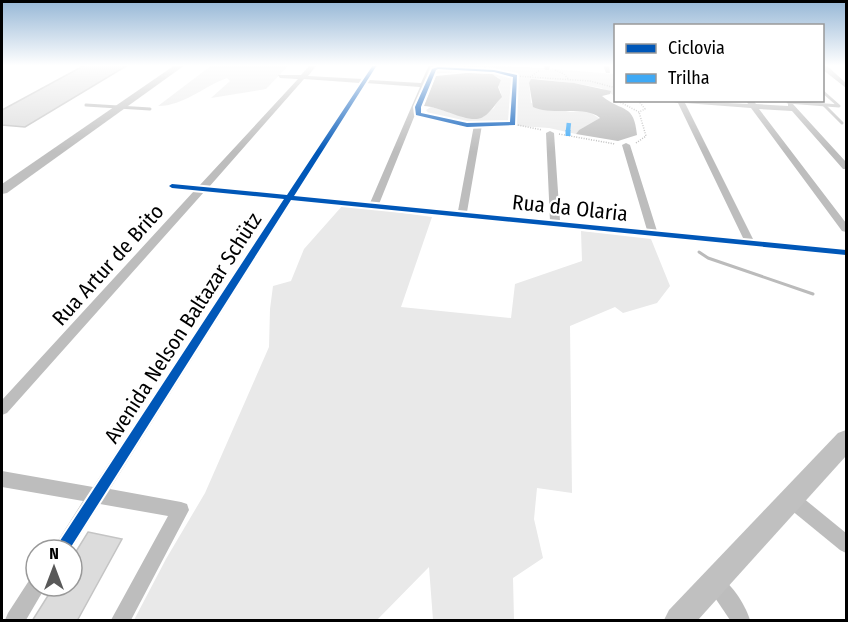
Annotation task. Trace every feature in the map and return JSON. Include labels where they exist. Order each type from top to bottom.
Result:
[{"type":"main road","points":[[2,190],[140,94]]},
{"type":"main road","points":[[679,621],[846,440]]},
{"type":"street","name":"Rua Artur de Brito","points":[[2,409],[287,94]]},
{"type":"street","name":"Avenida Nelson Baltazar Schütz","points":[[68,538],[357,94]]},
{"type":"street","points":[[375,205],[421,94]]},
{"type":"street","points":[[680,102],[751,243]]},
{"type":"street","points":[[716,102],[751,103],[795,109]]},
{"type":"street","points":[[789,102],[846,167]]},
{"type":"street","points":[[751,103],[846,229]]},
{"type":"street","points":[[462,215],[478,125]]},
{"type":"street","points":[[550,133],[555,224]]},
{"type":"street","points":[[626,145],[653,234]]},
{"type":"street","name":"Rua da Olaria","points":[[172,186],[843,253]]},
{"type":"street","points":[[843,253],[846,265]]},
{"type":"street","points":[[2,479],[181,510],[121,621]]},
{"type":"street","points":[[791,499],[846,544]]},
{"type":"street","points":[[714,582],[737,612],[741,621]]},
{"type":"street","points":[[15,621],[29,598]]},
{"type":"lane","points":[[797,102],[839,106],[825,94]]},
{"type":"lane","points":[[86,105],[150,109]]},
{"type":"lane","points":[[823,105],[842,123]]},
{"type":"path","points":[[513,124],[604,143],[626,145],[638,142],[646,136],[639,112],[620,102]]},
{"type":"path","points":[[639,112],[645,109],[640,102]]},
{"type":"shaded area","points":[[174,94],[195,94],[177,103],[158,106]]},
{"type":"shaded area","points":[[215,94],[235,94],[211,98]]},
{"type":"shaded area","points":[[429,94],[501,94],[502,97],[486,115],[478,119],[424,106]]},
{"type":"shaded area","points":[[501,94],[530,94],[531,103],[570,112],[588,111],[600,119],[579,130],[576,134],[549,128],[463,122],[429,114],[426,110],[431,107],[460,115],[483,117],[494,108]]},
{"type":"shaded area","points":[[531,94],[610,94],[602,96],[630,113],[637,135],[618,141],[576,134],[600,118],[586,112],[550,111],[533,107]]},
{"type":"shaded area","points":[[343,205],[432,217],[401,307],[511,318],[515,284],[582,261],[581,231],[651,239],[670,286],[657,303],[623,313],[615,307],[570,326],[572,493],[537,488],[534,519],[543,558],[513,578],[514,620],[433,620],[429,567],[377,620],[134,620],[166,559],[205,493],[269,347],[273,286],[291,281],[304,249]]},
{"type":"building","points":[[31,94],[80,94],[25,127],[2,125],[2,110]]},
{"type":"building","points":[[88,532],[122,539],[77,621],[32,621],[46,598],[84,598],[84,538]]},
{"type":"waterway","points":[[699,252],[708,258],[813,294]]},
{"type":"marked path","points":[[568,136],[569,122]]},
{"type":"cycle path","points":[[69,538],[356,94]]},
{"type":"cycle path","points":[[423,94],[418,107],[418,114],[467,125],[513,124],[514,94]]},
{"type":"cycle path","points":[[172,186],[846,253]]}]
